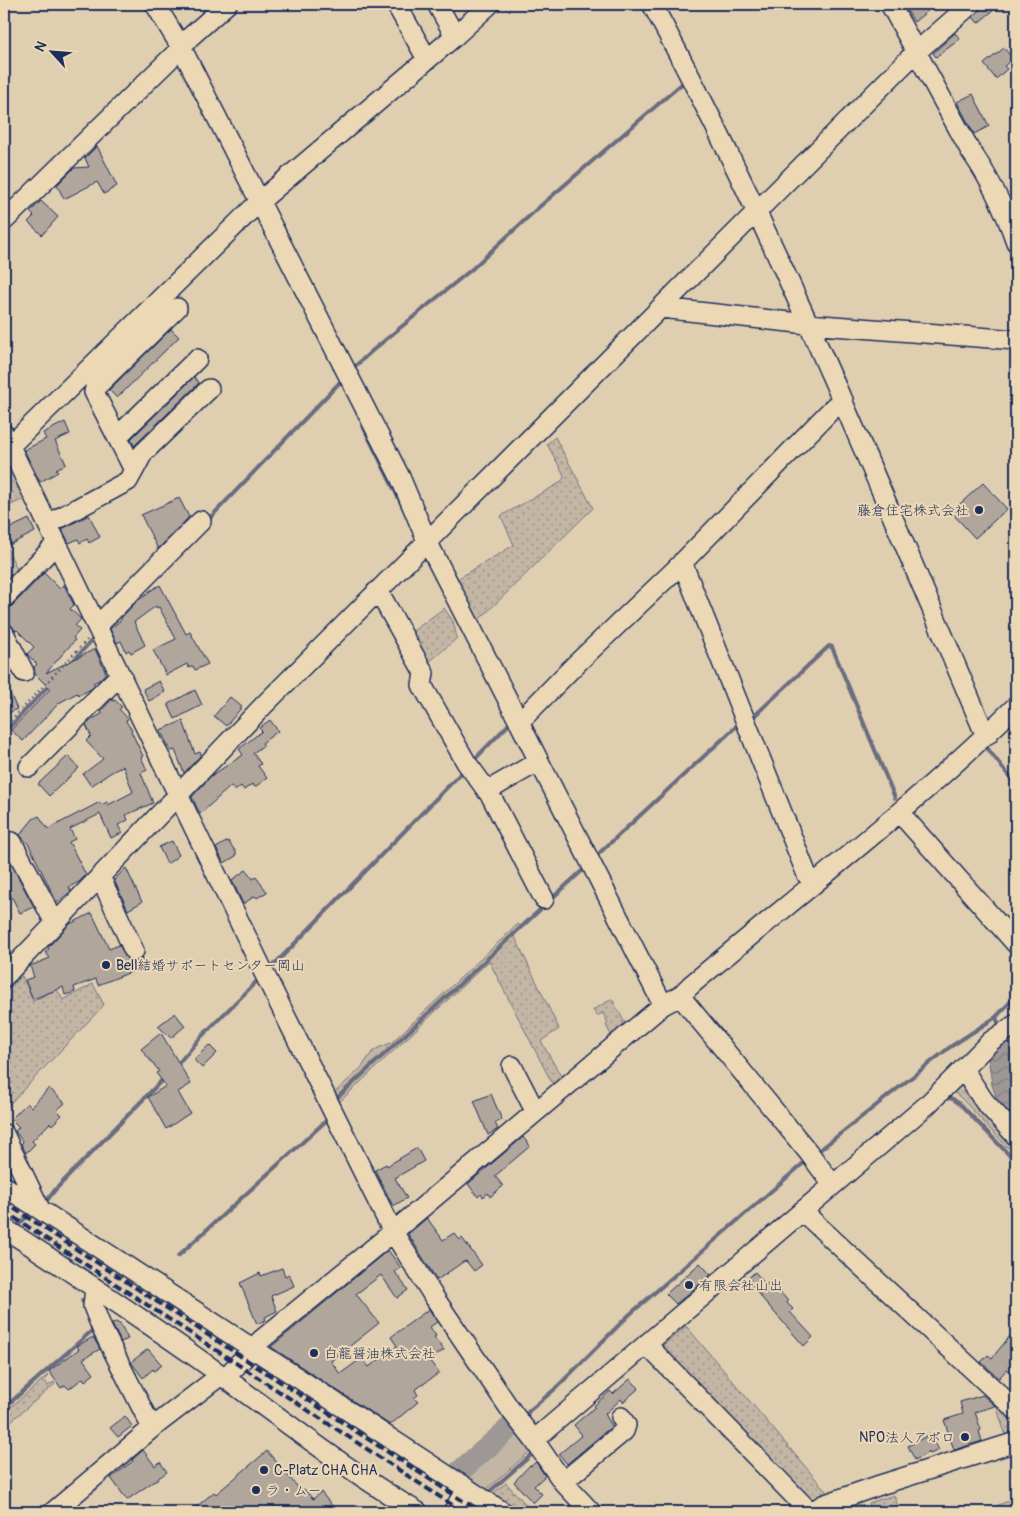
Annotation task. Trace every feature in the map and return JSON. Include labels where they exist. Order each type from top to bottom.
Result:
[{"type":"street","points":[[155,4],[181,47],[400,477],[427,540],[663,1005]]},
{"type":"street","points":[[4,221],[226,4]]},
{"type":"street","points":[[396,4],[427,59]]},
{"type":"street","points":[[437,4],[455,36]]},
{"type":"street","points":[[490,4],[455,36],[259,202],[11,447],[48,524],[54,546],[97,631],[118,679],[179,794],[265,975],[393,1232],[434,1297],[512,1412],[563,1482],[590,1512]]},
{"type":"street","points":[[652,4],[681,57],[757,212],[808,324],[839,403],[984,735]]},
{"type":"street","points":[[890,4],[912,55],[978,161],[1008,220],[1016,242]]},
{"type":"street","points":[[4,977],[55,923],[102,881],[179,794],[380,596],[427,540],[912,55],[971,4]]},
{"type":"street","points":[[134,470],[94,392],[95,388],[177,308]]},
{"type":"street","points":[[661,308],[808,324],[1016,340]]},
{"type":"street","points":[[117,437],[198,359]]},
{"type":"street","points":[[48,524],[128,481],[143,453],[209,389]]},
{"type":"street","points":[[520,722],[839,403]]},
{"type":"street","points":[[97,631],[201,521]]},
{"type":"street","points":[[4,598],[54,546]]},
{"type":"street","points":[[682,562],[811,879]]},
{"type":"street","points":[[380,596],[424,674],[422,686],[468,765],[486,791],[544,899]]},
{"type":"street","points":[[4,633],[24,672]]},
{"type":"street","points":[[29,767],[118,679]]},
{"type":"street","points":[[53,1512],[150,1423],[223,1377],[261,1340],[393,1232],[534,1108],[663,1005],[683,994],[811,879],[904,810],[1016,706]]},
{"type":"street","points":[[486,791],[529,767]]},
{"type":"street","points":[[904,810],[1016,944]]},
{"type":"street","points":[[12,842],[55,923]]},
{"type":"street","points":[[102,881],[134,952]]},
{"type":"street","points":[[683,994],[833,1184]]},
{"type":"street","points":[[534,1440],[650,1347],[805,1214],[833,1184],[927,1105],[991,1041],[1015,1025]]},
{"type":"street","points":[[512,1066],[534,1108]]},
{"type":"street","points":[[963,1068],[984,1101],[1016,1136]]},
{"type":"street","points":[[4,1134],[41,1210]]},
{"type":"street","points":[[4,1186],[250,1352],[503,1512]]},
{"type":"street","points":[[805,1214],[1016,1410]]},
{"type":"street","points":[[4,1228],[95,1288],[376,1486],[418,1512]]},
{"type":"street","points":[[95,1288],[93,1306],[102,1329],[150,1423]]},
{"type":"street","points":[[650,1347],[812,1511],[880,1485],[1016,1442]]},
{"type":"street","points":[[563,1482],[624,1431],[626,1425],[621,1416]]},
{"type":"street","points":[[453,1512],[466,1489]]},
{"type":"path","points":[[4,728],[97,631]]},
{"type":"green space","points":[[555,437],[593,508],[476,623],[454,581],[514,545],[501,516],[558,484],[564,478],[547,444]]},
{"type":"green space","points":[[10,467],[24,499],[4,508],[4,474]]},
{"type":"green space","points":[[4,541],[19,574],[4,589]]},
{"type":"green space","points":[[444,608],[453,621],[457,638],[426,665],[409,634]]},
{"type":"green space","points":[[518,924],[522,927],[514,935],[559,1029],[541,1041],[562,1078],[553,1085],[489,961],[335,1106],[331,1096],[362,1067],[372,1052],[391,1043]]},
{"type":"green space","points":[[22,976],[33,1001],[57,989],[63,1000],[93,984],[104,1005],[4,1110],[4,995]]},
{"type":"green space","points":[[612,999],[626,1025],[612,1037],[603,1013],[597,1016],[593,1010]]},
{"type":"green space","points":[[956,1083],[963,1084],[1015,1141],[1008,1148],[961,1098],[955,1093],[950,1092]]},
{"type":"green space","points":[[686,1326],[831,1497],[812,1504],[660,1348]]},
{"type":"green space","points":[[48,1375],[45,1380],[48,1386],[54,1382],[55,1384],[4,1427],[4,1413]]},
{"type":"green space","points":[[1002,1407],[1016,1420],[1016,1436],[1006,1436],[997,1409]]},
{"type":"green space","points":[[518,1428],[535,1447],[486,1490],[463,1476]]},
{"type":"green space","points":[[506,1483],[533,1512],[519,1512],[492,1494]]},
{"type":"green space","points":[[894,1495],[898,1512],[872,1512],[869,1503]]},
{"type":"green space","points":[[1016,1498],[1016,1512],[981,1512]]},
{"type":"water","points":[[1016,1033],[1016,1124],[999,1106],[992,1085],[988,1056]]},
{"type":"building","points":[[903,4],[936,4],[914,22]]},
{"type":"building","points":[[982,4],[1001,4],[978,23],[973,17]]},
{"type":"building","points":[[955,33],[960,39],[936,57],[933,53]]},
{"type":"building","points":[[1004,48],[1013,59],[1004,66],[1007,69],[996,79],[984,64]]},
{"type":"building","points":[[973,94],[989,126],[974,134],[957,102]]},
{"type":"building","points":[[97,146],[117,186],[104,194],[97,182],[64,199],[57,185],[74,168],[89,167],[85,158]]},
{"type":"building","points":[[41,201],[58,217],[42,235],[28,222],[34,216],[30,212]]},
{"type":"building","points":[[171,329],[179,337],[117,398],[109,390]]},
{"type":"building","points":[[194,377],[199,383],[134,446],[131,439]]},
{"type":"building","points":[[65,422],[70,434],[55,441],[66,464],[56,469],[58,472],[40,482],[24,450],[46,439],[43,433]]},
{"type":"building","name":"藤倉住宅株式会社","points":[[983,483],[1007,509],[975,538],[951,512]]},
{"type":"building","points":[[179,498],[189,517],[158,549],[141,515]]},
{"type":"building","points":[[89,515],[100,537],[89,543],[87,539],[80,543],[78,539],[69,543],[62,529]]},
{"type":"building","points":[[29,519],[35,532],[9,545],[4,531]]},
{"type":"building","points":[[44,573],[60,589],[64,585],[74,605],[70,609],[81,619],[75,626],[80,630],[73,638],[75,640],[46,673],[95,649],[106,673],[93,683],[95,685],[91,689],[79,695],[77,693],[59,703],[23,741],[11,730],[50,689],[35,674],[34,667],[37,664],[27,654],[34,647],[10,624],[4,622],[4,609],[12,606]]},
{"type":"building","points":[[160,585],[186,634],[190,632],[208,664],[195,670],[193,666],[189,668],[187,664],[166,675],[153,650],[176,639],[159,607],[157,608],[156,606],[134,622],[145,645],[131,653],[129,650],[126,652],[121,641],[117,643],[110,629],[121,620],[137,601]]},
{"type":"building","points":[[4,680],[17,709],[4,715]]},
{"type":"building","points":[[159,681],[165,692],[149,701],[143,689]]},
{"type":"building","points":[[195,690],[202,705],[175,719],[168,704]]},
{"type":"building","points":[[230,697],[242,707],[226,726],[214,716]]},
{"type":"building","points":[[112,699],[122,707],[119,709],[128,719],[126,720],[127,723],[143,756],[141,757],[147,770],[141,773],[153,803],[126,815],[128,820],[118,825],[122,833],[111,838],[100,814],[70,829],[75,839],[69,842],[86,875],[79,882],[69,887],[71,891],[57,903],[29,845],[20,835],[33,819],[39,816],[48,829],[100,802],[101,805],[107,802],[108,805],[133,792],[123,766],[91,786],[83,774],[103,759],[86,741],[91,736],[86,725],[103,713],[101,711]]},
{"type":"building","points":[[270,720],[278,731],[262,743],[264,745],[253,753],[261,764],[258,766],[267,778],[255,787],[252,784],[244,790],[241,786],[235,791],[231,786],[200,814],[192,797],[211,776],[243,755],[239,749],[262,731],[259,728]]},
{"type":"building","points":[[183,721],[195,754],[200,752],[201,755],[184,773],[175,750],[171,751],[160,730]]},
{"type":"building","points":[[68,756],[79,768],[49,796],[38,784]]},
{"type":"building","points":[[172,841],[179,855],[167,864],[159,847]]},
{"type":"building","points":[[228,841],[236,852],[236,856],[224,863],[216,848]]},
{"type":"building","points":[[4,850],[34,907],[20,913],[4,882]]},
{"type":"building","points":[[126,868],[142,902],[128,910],[114,880]]},
{"type":"building","points":[[246,870],[253,879],[256,877],[267,892],[257,898],[255,896],[243,904],[232,880]]},
{"type":"building","points":[[92,913],[109,949],[119,945],[128,960],[133,962],[142,959],[143,961],[136,970],[98,985],[96,979],[74,987],[75,992],[65,995],[63,987],[33,999],[25,980],[34,977],[30,966],[50,958],[45,952],[49,949],[48,947],[70,924]]},
{"type":"building","points":[[175,1013],[185,1026],[171,1038],[158,1026]]},
{"type":"building","points":[[161,1033],[191,1084],[178,1092],[190,1113],[166,1129],[148,1097],[166,1086],[156,1073],[159,1071],[141,1049]]},
{"type":"building","points":[[209,1045],[217,1053],[202,1068],[194,1060]]},
{"type":"building","points":[[49,1088],[65,1103],[57,1110],[62,1115],[52,1125],[50,1123],[32,1141],[35,1144],[26,1153],[21,1144],[23,1142],[15,1131],[19,1127],[11,1119],[27,1103],[31,1107]]},
{"type":"building","points":[[491,1094],[502,1120],[495,1123],[498,1129],[488,1135],[474,1101]]},
{"type":"building","points":[[523,1137],[530,1146],[495,1176],[503,1186],[490,1197],[488,1193],[483,1197],[481,1194],[478,1197],[468,1184]]},
{"type":"building","points":[[417,1148],[424,1161],[395,1178],[407,1198],[393,1206],[375,1170],[386,1164],[387,1166]]},
{"type":"building","points":[[427,1218],[443,1240],[454,1233],[460,1240],[462,1238],[482,1265],[474,1271],[466,1261],[463,1262],[437,1280],[408,1234]]},
{"type":"building","name":"白龍醤油株式会社","points":[[388,1250],[401,1268],[395,1272],[408,1290],[397,1298],[381,1275],[356,1294],[379,1323],[331,1361],[340,1374],[362,1358],[369,1367],[397,1346],[391,1337],[429,1309],[437,1322],[430,1327],[436,1336],[434,1337],[444,1350],[429,1360],[439,1373],[415,1390],[418,1395],[414,1398],[418,1402],[390,1425],[271,1347]]},
{"type":"building","name":"有限会社山出","points":[[700,1263],[711,1275],[676,1304],[666,1294]]},
{"type":"building","points":[[282,1268],[285,1276],[289,1274],[294,1286],[271,1296],[277,1311],[265,1317],[266,1320],[257,1324],[240,1283],[260,1273],[261,1276]]},
{"type":"building","points":[[755,1272],[766,1285],[770,1281],[788,1301],[787,1303],[793,1309],[790,1312],[813,1337],[804,1346],[746,1280]]},
{"type":"building","points":[[116,1322],[121,1325],[128,1339],[121,1342],[112,1324]]},
{"type":"building","points":[[1010,1336],[1016,1341],[1016,1365],[1010,1372],[1007,1369],[999,1378],[981,1362],[988,1355],[992,1358]]},
{"type":"building","points":[[93,1337],[100,1349],[83,1359],[94,1374],[85,1381],[83,1378],[69,1389],[65,1385],[61,1388],[49,1371],[79,1349],[77,1346]]},
{"type":"building","points":[[148,1349],[162,1365],[154,1371],[153,1369],[143,1378],[131,1362]]},
{"type":"building","points":[[630,1379],[639,1388],[623,1402],[621,1399],[605,1414],[612,1426],[567,1464],[559,1454],[582,1435],[574,1425],[610,1391],[613,1394]]},
{"type":"building","name":"NPO法人アポロ","points":[[983,1395],[995,1406],[975,1412],[981,1430],[979,1431],[982,1441],[954,1450],[944,1420],[963,1414],[960,1402]]},
{"type":"building","points":[[125,1416],[132,1426],[118,1437],[110,1428]]},
{"type":"building","points":[[930,1434],[939,1450],[930,1454],[929,1452],[915,1460],[908,1446]]},
{"type":"building","points":[[143,1450],[155,1466],[160,1462],[167,1472],[127,1500],[111,1478],[133,1461]]},
{"type":"building","name":"C-Platz CHA CHA","points":[[267,1451],[301,1491],[304,1489],[313,1499],[321,1492],[337,1512],[190,1512],[214,1492],[216,1494]]},
{"type":"building","points":[[536,1462],[545,1476],[534,1486],[542,1494],[533,1503],[514,1482],[530,1465]]},
{"type":"waterway","points":[[352,369],[472,269],[538,208],[685,81]]},
{"type":"waterway","points":[[1011,247],[1016,263]]},
{"type":"waterway","points":[[207,521],[342,380]]},
{"type":"waterway","points":[[362,424],[403,507]]},
{"type":"waterway","points":[[4,470],[10,463]]},
{"type":"waterway","points":[[71,663],[95,637]]},
{"type":"waterway","points":[[751,719],[829,646],[832,647],[895,798]]},
{"type":"waterway","points":[[4,733],[50,684]]},
{"type":"waterway","points":[[594,858],[741,722]]},
{"type":"waterway","points":[[472,762],[510,723]]},
{"type":"waterway","points":[[984,744],[1016,785]]},
{"type":"waterway","points":[[269,970],[465,769]]},
{"type":"waterway","points":[[549,901],[585,868]]},
{"type":"waterway","points":[[337,1098],[544,906]]},
{"type":"waterway","points":[[4,991],[31,962]]},
{"type":"waterway","points":[[175,1067],[202,1036],[260,978]]},
{"type":"waterway","points":[[1000,1028],[996,1017],[1016,996]]},
{"type":"waterway","points":[[816,1153],[950,1047],[996,1017]]},
{"type":"waterway","points":[[45,1203],[55,1190],[165,1077]]},
{"type":"waterway","points":[[942,1102],[947,1098],[953,1099],[961,1105],[1016,1162]]},
{"type":"waterway","points":[[178,1256],[328,1119]]},
{"type":"waterway","points":[[524,1418],[629,1315],[807,1160]]},
{"type":"waterway","points":[[16,1228],[30,1213]]},
{"type":"waterway","points":[[82,1300],[86,1308]]},
{"type":"waterway","points":[[4,1408],[95,1328]]},
{"type":"waterway","points":[[459,1472],[515,1423]]},
{"type":"waterway","points":[[489,1492],[536,1451]]},
{"type":"waterway","points":[[40,1512],[48,1506]]},
{"type":"railway","points":[[4,1202],[480,1512]]},
{"type":"railway","points":[[4,1211],[463,1512]]},
{"type":"place","name":"藤倉住宅株式会社","points":[[979,510]]},
{"type":"place","name":"Bell結婚サポートセンター岡山","points":[[106,965]]},
{"type":"place","name":"有限会社山出","points":[[689,1285]]},
{"type":"place","name":"白龍醤油株式会社","points":[[314,1353]]},
{"type":"place","name":"NPO法人アポロ","points":[[965,1437]]},
{"type":"place","name":"C-Platz CHA CHA","points":[[264,1470]]},
{"type":"place","name":"ラ・ムー","points":[[256,1490]]}]
